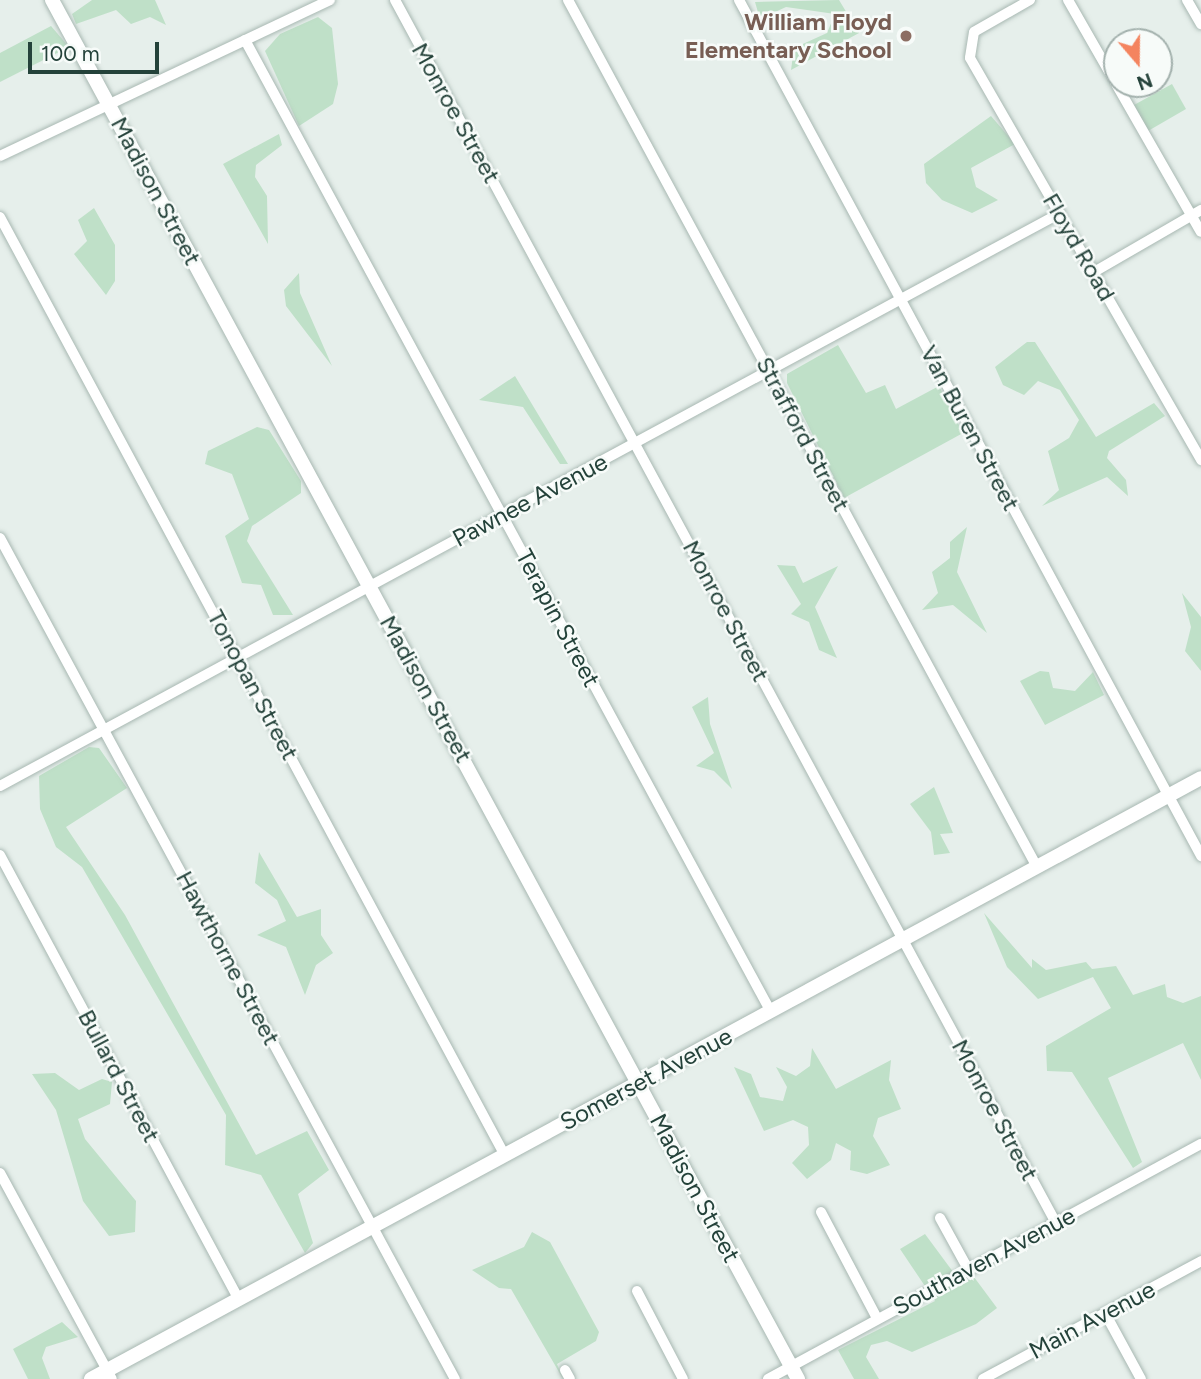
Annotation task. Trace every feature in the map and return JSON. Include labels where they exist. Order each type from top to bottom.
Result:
[{"type":"street","name":"Madison Street","points":[[52,0],[795,1373]]},
{"type":"street","points":[[0,156],[330,0]]},
{"type":"street","name":"Monroe Street","points":[[395,0],[1056,1223]]},
{"type":"street","name":"Strafford Street","points":[[568,0],[1037,867]]},
{"type":"street","name":"Van Buren Street","points":[[739,0],[1201,856]]},
{"type":"street","name":"Floyd Road","points":[[1030,0],[974,32],[970,58],[1201,460]]},
{"type":"street","points":[[1068,0],[1196,213],[1201,232]]},
{"type":"street","points":[[1187,0],[1201,24]]},
{"type":"street","name":"Terapin Street","points":[[245,40],[771,1012]]},
{"type":"street","points":[[1094,272],[1196,213]]},
{"type":"street","name":"Pawnee Avenue","points":[[0,786],[237,656],[769,372],[899,298],[1060,214]]},
{"type":"street","name":"Tonopan Street","points":[[0,217],[504,1154]]},
{"type":"street","name":"Hawthorne Street","points":[[0,538],[455,1379]]},
{"type":"street","name":"Somerset Avenue","points":[[91,1379],[110,1375],[238,1298],[1201,778]]},
{"type":"street","name":"Bullard Street","points":[[0,855],[238,1298]]},
{"type":"street","name":"Southaven Avenue","points":[[768,1379],[795,1373],[877,1318],[1201,1144]]},
{"type":"street","points":[[0,1173],[110,1375]]},
{"type":"street","points":[[821,1212],[877,1318]]},
{"type":"street","points":[[940,1218],[968,1269]]},
{"type":"street","name":"Main Avenue","points":[[983,1379],[1201,1261]]},
{"type":"street","points":[[637,1291],[683,1379]]},
{"type":"street","points":[[1105,1313],[1141,1379]]},
{"type":"green space","points":[[92,0],[155,0],[166,25],[150,17],[131,24],[116,10],[76,24],[72,14]]},
{"type":"green space","points":[[839,0],[859,33],[791,70],[794,48],[827,33],[835,14],[786,7],[760,19],[755,2]]},
{"type":"green space","points":[[318,17],[332,28],[338,84],[333,104],[299,126],[265,51],[280,34]]},
{"type":"green space","points":[[51,26],[69,47],[0,82],[0,53]]},
{"type":"green space","points":[[1173,86],[1186,109],[1148,131],[1134,105],[1147,98],[1173,98]]},
{"type":"green space","points":[[991,116],[1015,144],[971,168],[976,187],[998,200],[972,213],[942,200],[926,183],[924,164]]},
{"type":"green space","points":[[279,134],[282,145],[256,165],[255,177],[267,196],[268,244],[223,164]]},
{"type":"green space","points":[[94,208],[115,245],[115,281],[106,295],[74,254],[87,241],[78,220]]},
{"type":"green space","points":[[299,273],[300,293],[332,366],[286,306],[284,290]]},
{"type":"green space","points":[[1027,342],[1035,342],[1096,437],[1154,403],[1165,416],[1109,451],[1107,458],[1126,480],[1128,496],[1107,477],[1042,506],[1059,490],[1048,451],[1069,438],[1079,420],[1060,390],[1038,381],[1024,395],[1003,385],[995,367]]},
{"type":"green space","points":[[838,345],[866,393],[885,385],[896,409],[939,386],[963,433],[844,498],[787,383],[787,374]]},
{"type":"green space","points":[[515,376],[568,464],[560,464],[523,407],[479,400]]},
{"type":"green space","points":[[257,427],[269,430],[301,481],[301,493],[252,526],[247,541],[293,615],[273,615],[261,585],[242,583],[225,536],[249,519],[232,474],[205,464],[208,451]]},
{"type":"green space","points":[[967,527],[957,572],[987,633],[953,605],[922,610],[938,593],[932,572],[950,558],[950,542]]},
{"type":"green space","points":[[777,565],[795,566],[803,583],[838,566],[815,607],[837,658],[819,650],[809,622],[791,614],[801,604]]},
{"type":"green space","points":[[1182,593],[1201,617],[1201,671],[1185,651],[1191,627]]},
{"type":"green space","points":[[1040,671],[1049,672],[1053,688],[1075,691],[1093,672],[1104,695],[1045,725],[1020,681]]},
{"type":"green space","points":[[708,697],[710,724],[732,789],[714,771],[696,766],[714,753],[692,707]]},
{"type":"green space","points":[[89,747],[99,748],[127,788],[66,827],[125,915],[256,1155],[307,1131],[329,1170],[298,1194],[313,1243],[305,1253],[261,1175],[225,1165],[226,1115],[82,867],[56,847],[40,809],[39,776]]},
{"type":"green space","points":[[934,787],[953,833],[940,834],[950,853],[934,855],[931,832],[910,804]]},
{"type":"green space","points":[[259,852],[297,917],[321,909],[321,935],[333,953],[316,965],[305,995],[286,947],[257,935],[286,921],[277,900],[255,883]]},
{"type":"green space","points":[[984,913],[1032,968],[1032,959],[1046,970],[1086,962],[1092,969],[1116,966],[1133,995],[1165,984],[1167,997],[1183,1003],[1201,996],[1201,1080],[1183,1043],[1108,1078],[1142,1162],[1133,1168],[1072,1072],[1047,1071],[1046,1046],[1111,1008],[1093,977],[1038,999],[1007,967]]},
{"type":"green space","points":[[812,1048],[836,1089],[891,1060],[889,1080],[901,1109],[878,1118],[873,1136],[890,1165],[867,1174],[850,1170],[851,1151],[836,1143],[831,1160],[807,1179],[792,1163],[809,1145],[808,1127],[793,1120],[764,1131],[734,1067],[751,1074],[760,1097],[783,1101],[787,1087],[776,1067],[796,1076],[810,1066]]},
{"type":"green space","points":[[55,1073],[79,1090],[102,1079],[112,1082],[110,1104],[78,1119],[85,1139],[136,1201],[135,1232],[109,1236],[83,1201],[56,1110],[32,1074]]},
{"type":"green space","points":[[532,1232],[550,1242],[599,1332],[596,1341],[557,1364],[563,1379],[511,1289],[499,1288],[472,1270],[524,1247]]},
{"type":"green space","points":[[925,1234],[962,1284],[974,1277],[997,1308],[976,1324],[912,1352],[887,1341],[871,1345],[866,1357],[879,1379],[854,1379],[838,1350],[935,1301],[900,1249]]},
{"type":"green space","points":[[62,1322],[78,1337],[46,1347],[42,1358],[50,1379],[28,1379],[13,1349]]},
{"type":"place","name":"William Floyd Elementary School","points":[[906,36]]}]
